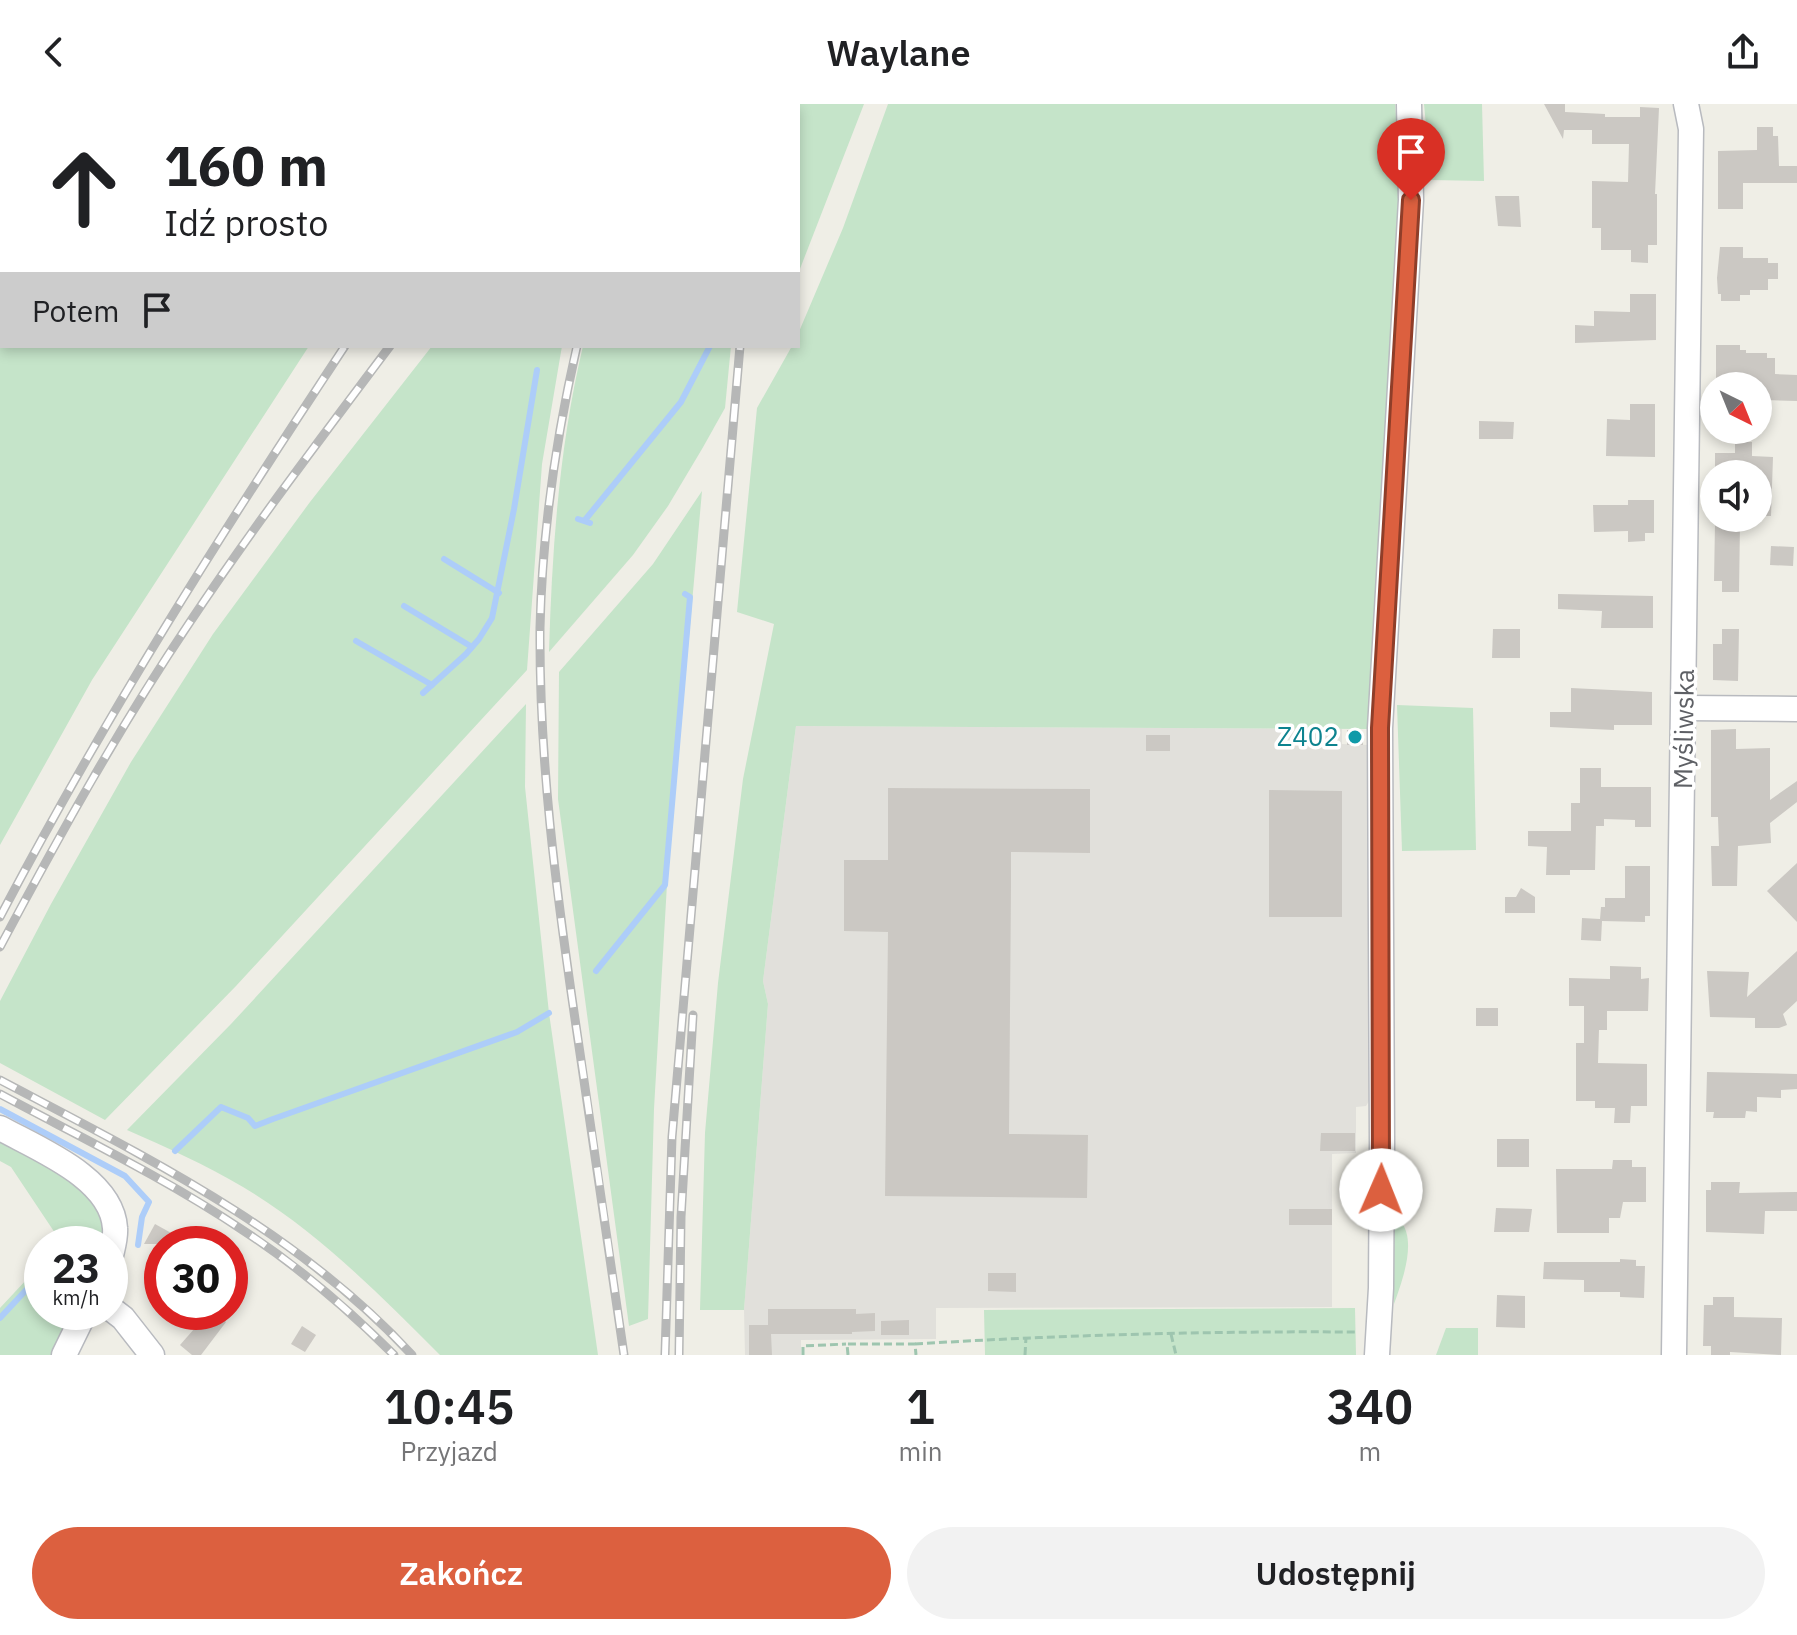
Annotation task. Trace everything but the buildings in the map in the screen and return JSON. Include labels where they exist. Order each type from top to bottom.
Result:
[{"type":"street","points":[[1377,1355],[1381,1288],[1382,1143],[1380,728],[1411,200],[1409,104]]},
{"type":"street","name":"Myśliwska","points":[[1674,1355],[1691,129],[1686,104]]},
{"type":"street","points":[[1685,708],[1797,709]]},
{"type":"street","points":[[0,1128],[71,1167],[100,1192],[110,1207],[115,1226]]},
{"type":"street","points":[[128,1324],[152,1355]]},
{"type":"street","points":[[64,1355],[76,1330]]},
{"type":"path","points":[[803,1355],[803,1346],[847,1344],[915,1344],[1026,1337],[1364,1332]]},
{"type":"path","points":[[1171,1334],[1176,1355]]},
{"type":"path","points":[[1025,1355],[1026,1337]]},
{"type":"path","points":[[847,1344],[848,1355]]},
{"type":"path","points":[[915,1344],[916,1355]]},
{"type":"shaded area","points":[[796,726],[1342,729],[1342,744],[1368,745],[1373,1095],[1366,1106],[1356,1107],[1356,1153],[1332,1154],[1332,1307],[936,1308],[936,1339],[801,1340],[801,1355],[745,1355],[744,1310],[768,1004],[763,981]]},
{"type":"green space","points":[[800,104],[864,104],[800,269]]},
{"type":"green space","points":[[888,104],[1395,104],[1400,167],[1369,729],[796,726],[763,981],[768,1004],[744,1310],[700,1310],[705,1133],[718,983],[743,779],[774,624],[737,612],[757,408],[791,348],[800,348],[800,329],[843,228]]},
{"type":"green space","points":[[1424,104],[1482,104],[1484,181],[1431,180]]},
{"type":"green space","points":[[0,348],[308,348],[92,680],[0,845]]},
{"type":"green space","points":[[430,348],[562,348],[542,464],[527,670],[236,986],[105,1120],[0,1063],[0,1001],[131,762],[213,634],[310,502]]},
{"type":"green space","points":[[583,348],[731,348],[725,408],[668,506],[633,555],[549,652],[558,498]]},
{"type":"green space","points":[[702,491],[667,884],[654,1109],[648,1319],[629,1326],[558,799],[559,672],[653,564]]},
{"type":"green space","points":[[526,704],[525,787],[549,1013],[598,1355],[440,1355],[322,1243],[270,1204],[215,1171],[127,1130],[231,1024]]},
{"type":"green space","points":[[1397,705],[1473,708],[1476,850],[1402,851]]},
{"type":"green space","points":[[0,1136],[82,1186],[95,1206],[102,1226],[50,1226],[11,1167],[0,1161]]},
{"type":"green space","points":[[1392,1219],[1401,1222],[1408,1240],[1401,1285],[1394,1304]]},
{"type":"green space","points":[[24,1282],[24,1330],[66,1330],[53,1355],[0,1355],[0,1308]]},
{"type":"green space","points":[[1355,1308],[1356,1355],[985,1355],[984,1310]]},
{"type":"green space","points":[[1446,1328],[1478,1328],[1478,1355],[1436,1355]]},
{"type":"waterway","points":[[585,520],[681,402],[709,348]]},
{"type":"waterway","points":[[423,693],[466,654],[492,618],[537,370]]},
{"type":"waterway","points":[[578,519],[590,523]]},
{"type":"waterway","points":[[444,559],[499,593]]},
{"type":"waterway","points":[[596,971],[665,885],[690,597],[685,594]]},
{"type":"waterway","points":[[404,606],[472,647]]},
{"type":"waterway","points":[[356,641],[432,685]]},
{"type":"waterway","points":[[175,1151],[221,1107],[248,1118],[255,1126],[517,1032],[549,1013]]},
{"type":"waterway","points":[[0,1109],[125,1176],[149,1202],[142,1217],[138,1245]]},
{"type":"waterway","points":[[0,1318],[24,1292]]},
{"type":"railway","points":[[0,917],[80,771],[165,627],[344,348]]},
{"type":"railway","points":[[0,947],[91,782],[164,661],[263,517],[389,348]]},
{"type":"railway","points":[[577,348],[547,522],[540,628],[542,726],[561,922],[624,1355]]},
{"type":"railway","points":[[665,1355],[672,1137],[740,348]]},
{"type":"railway","points":[[679,1355],[681,1217],[693,1015]]},
{"type":"railway","points":[[0,1080],[164,1168],[270,1234],[368,1311],[412,1355]]},
{"type":"railway","points":[[0,1094],[155,1176],[244,1231],[322,1289],[394,1355]]},
{"type":"place","name":"Z402","points":[[1355,737]]},
{"type":"route","points":[[1381,1190],[1380,728],[1411,200]]}]
